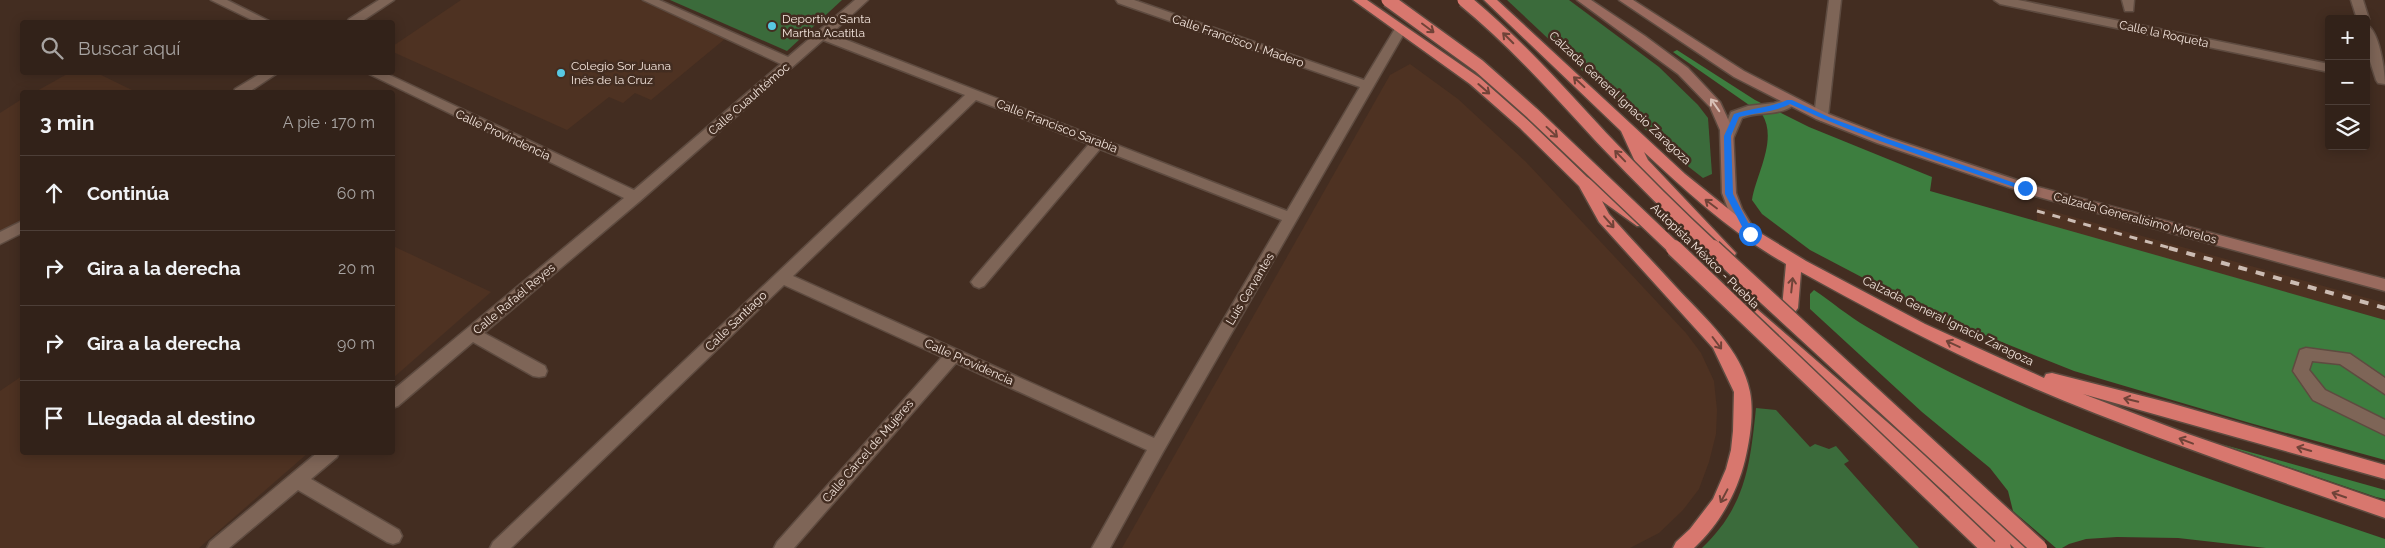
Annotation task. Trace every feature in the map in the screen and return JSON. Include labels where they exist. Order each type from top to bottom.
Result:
[{"type":"highway","points":[[1359,0],[1475,81],[1582,181],[1646,225],[1784,339],[2018,548]]},
{"type":"highway","name":"Autopista México - Puebla","points":[[1388,0],[1479,66],[1532,113],[1989,548]]},
{"type":"highway","name":"Autopista México - Puebla","points":[[1464,0],[1493,24],[1541,71],[1602,138],[1691,228],[2039,548]]},
{"type":"highway","name":"Calzada General Ignacio Zaragoza","points":[[1490,0],[1697,194],[1750,234],[1794,261],[1891,315],[1997,365],[2120,416],[2225,456],[2385,510]]},
{"type":"highway","points":[[1621,122],[1642,163],[1710,236],[1790,308],[2026,548]]},
{"type":"highway","points":[[1582,181],[1604,218],[1719,344],[1742,391],[1743,430],[1737,466],[1725,494],[1712,515],[1694,539],[1682,548]]},
{"type":"highway","points":[[1646,225],[1780,344],[2002,548]]},
{"type":"highway","points":[[1790,308],[1794,261]]},
{"type":"highway","points":[[1997,365],[2170,410],[2385,472]]},
{"type":"street","points":[[217,0],[261,20]]},
{"type":"street","points":[[356,20],[388,0]]},
{"type":"street","points":[[650,0],[790,62]]},
{"type":"street","name":"Calle Cuauhtémoc","points":[[635,197],[862,0]]},
{"type":"street","name":"Calle Francisco I. Madero","points":[[1122,0],[1368,86]]},
{"type":"street","points":[[1583,0],[1690,78],[1709,96],[1720,110],[1728,136],[1729,194],[1750,234]]},
{"type":"street","name":"Calzada Generalísimo Morelos","points":[[1625,0],[1739,74],[1790,102],[1882,140],[2035,191],[2385,285]]},
{"type":"street","points":[[1821,116],[1835,0]]},
{"type":"street","points":[[2357,0],[2362,15]]},
{"type":"street","name":"Calle la Roqueta","points":[[2006,1],[2325,67]]},
{"type":"street","name":"Luis Cervantes","points":[[1101,548],[1156,447],[1292,218],[1400,30]]},
{"type":"street","name":"Calle Francisco Sarabia","points":[[822,35],[1292,218]]},
{"type":"street","points":[[2370,40],[2384,80]]},
{"type":"street","points":[[243,90],[268,75]]},
{"type":"street","name":"Calle Provindencia","points":[[377,75],[635,197]]},
{"type":"street","points":[[2370,77],[2384,80]]},
{"type":"street","name":"Calle Santiago","points":[[499,548],[974,94]]},
{"type":"street","points":[[1728,136],[1736,115],[1752,111],[1772,110],[1790,102]]},
{"type":"street","points":[[979,282],[1098,142]]},
{"type":"street","name":"Calle Rafaél Reyes","points":[[395,398],[635,197]]},
{"type":"street","points":[[0,239],[20,227]]},
{"type":"street","name":"Calle Providencia","points":[[782,277],[1156,447]]},
{"type":"street","points":[[472,334],[539,371]]},
{"type":"street","points":[[2385,387],[2344,358],[2306,354],[2301,371],[2319,395],[2385,428]]},
{"type":"street","name":"Calle Cárcel de Mujeres","points":[[783,548],[953,355]]},
{"type":"street","points":[[216,548],[327,455]]},
{"type":"street","points":[[298,480],[393,536]]},
{"type":"shaded area","name":"Colegio Sor Juana Inés de la Cruz","points":[[461,0],[640,0],[726,38],[651,100],[635,93],[623,103],[609,97],[567,130],[395,53],[395,45]]},
{"type":"shaded area","points":[[1410,64],[1458,99],[1526,162],[1686,333],[1701,353],[1714,381],[1717,410],[1716,434],[1709,462],[1699,489],[1683,510],[1659,533],[1630,548],[1122,548],[1390,75]]},
{"type":"shaded area","points":[[65,75],[101,75],[132,90],[39,90]]},
{"type":"shaded area","points":[[20,100],[20,227],[0,240],[0,113]]},
{"type":"shaded area","points":[[2037,207],[2385,303],[2385,320],[2037,223]]},
{"type":"shaded area","points":[[395,247],[491,292],[395,376]]},
{"type":"shaded area","points":[[20,377],[20,455],[306,455],[199,548],[0,548],[0,391]]},
{"type":"green space","name":"Deportivo Santa Martha Acatitla","points":[[670,0],[842,0],[787,51]]},
{"type":"green space","points":[[1507,0],[1569,0],[1659,67],[1698,105],[1708,118],[1712,174],[1703,178],[1667,150]]},
{"type":"green space","points":[[1677,50],[1755,100],[1809,127],[1932,177],[1930,191],[2385,320],[2385,460],[2250,423],[2074,371],[1932,314],[1810,250],[1762,214],[1752,200],[1767,146],[1768,135],[1762,114],[1673,52]]},
{"type":"green space","points":[[1814,290],[1867,327],[1928,361],[1991,392],[2055,420],[2186,471],[2385,539],[2385,548],[2266,548],[2178,538],[2117,537],[2086,539],[2062,548],[2056,548],[2013,511],[2008,491],[1990,468],[1922,412],[1810,309],[1810,294]]},
{"type":"green space","points":[[1756,408],[1776,410],[1810,447],[1815,444],[1829,449],[1836,446],[1849,461],[1844,464],[1919,548],[1702,548],[1717,532],[1737,500],[1748,466]]},
{"type":"green space","points":[[2221,444],[2385,490],[2385,499],[2376,497]]},
{"type":"railway","points":[[2037,211],[2174,249]]},
{"type":"railway","points":[[2169,248],[2385,308]]},
{"type":"place","name":"Deportivo Santa Martha Acatitla","points":[[772,26]]},
{"type":"place","name":"Colegio Sor Juana Inés de la Cruz","points":[[561,73]]},
{"type":"route","points":[[1750,234],[1729,194],[1728,136],[1736,115],[1752,111],[1772,110],[1790,102],[1882,140],[2025,188]]}]
